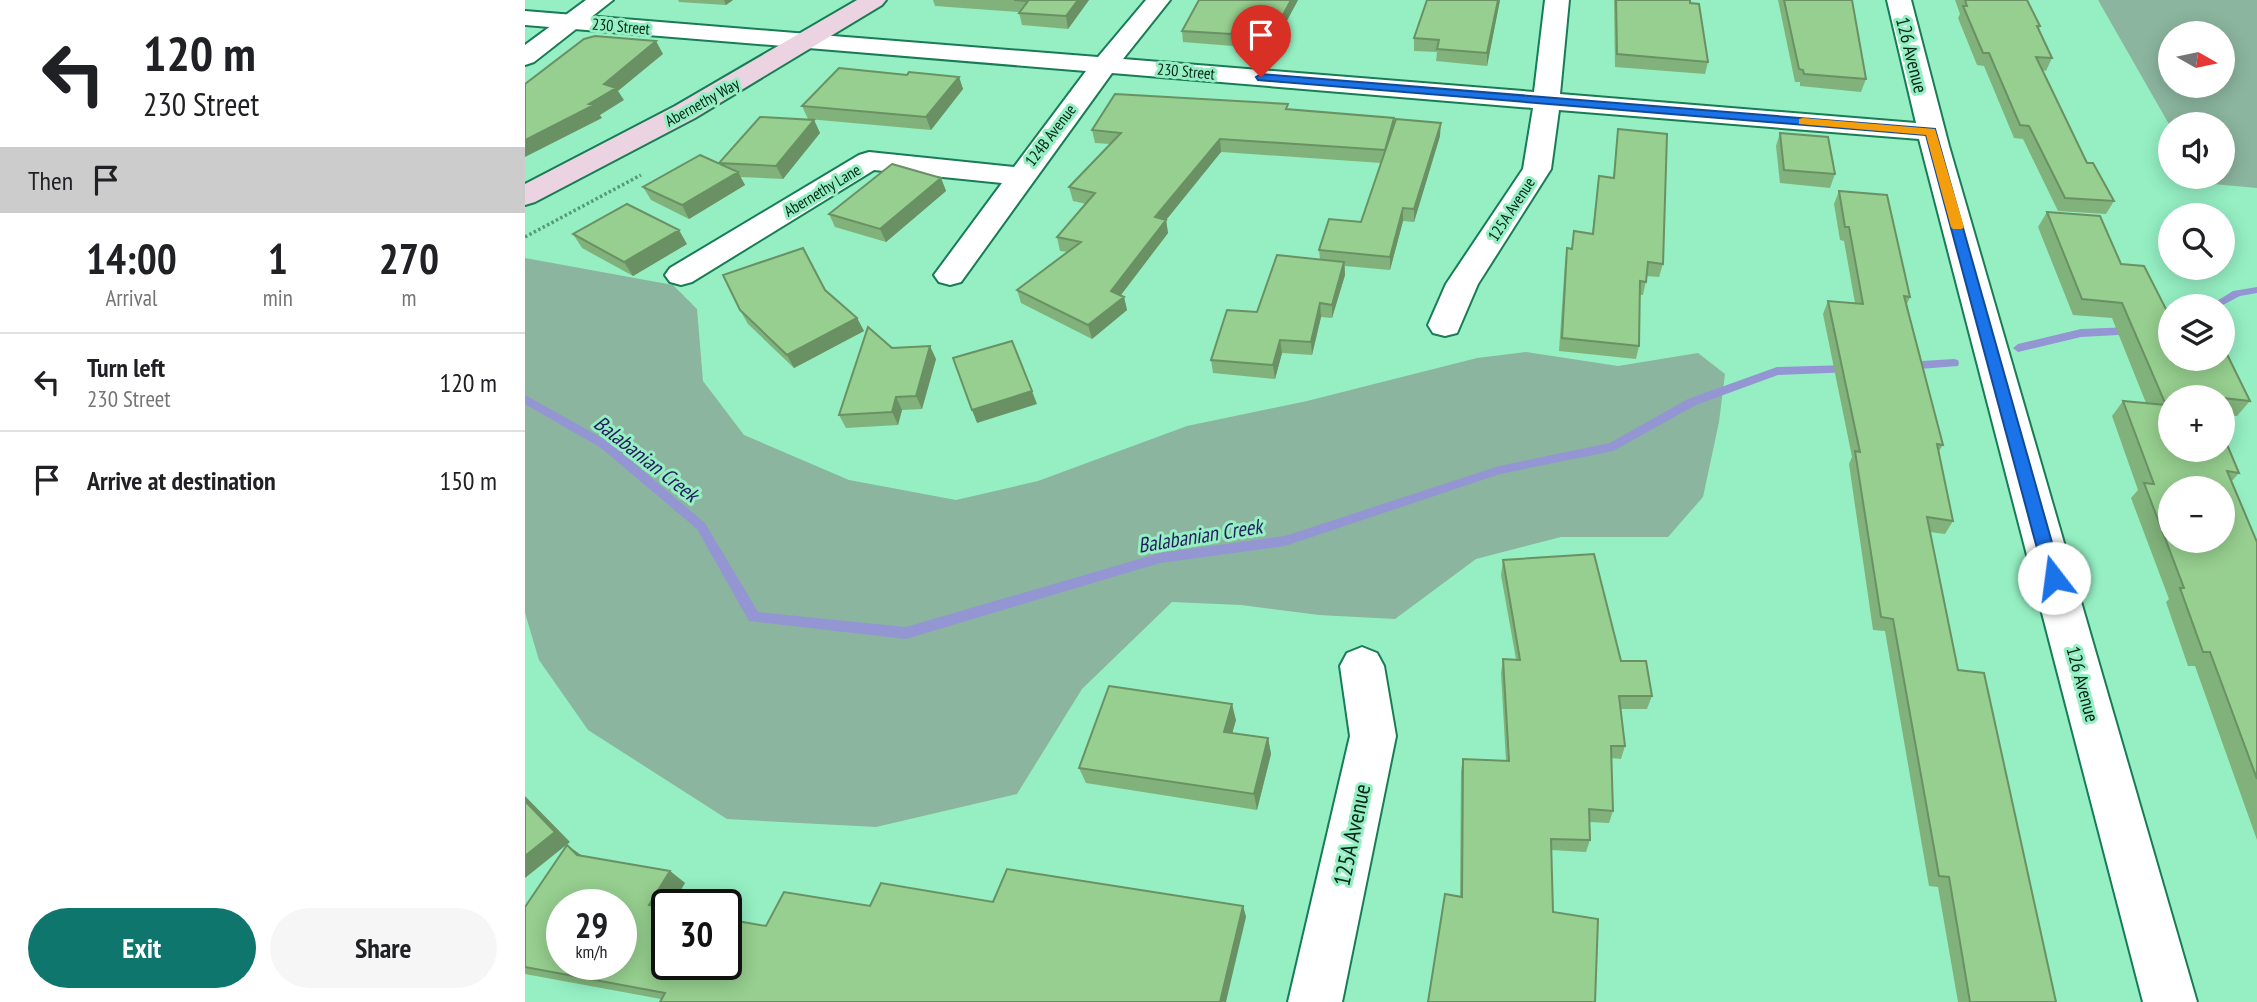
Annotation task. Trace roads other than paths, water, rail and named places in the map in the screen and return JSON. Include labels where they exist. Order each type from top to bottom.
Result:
[{"type":"main road","name":"Abernethy Way","points":[[525,196],[636,139],[808,41],[874,0]]},
{"type":"street","points":[[525,57],[601,0]]},
{"type":"street","name":"124B Avenue","points":[[950,275],[1020,176],[1104,65],[1158,0]]},
{"type":"street","name":"125A Avenue","points":[[1445,325],[1462,285],[1537,169],[1557,0]]},
{"type":"street","name":"126 Avenue","points":[[1899,0],[1931,132],[2171,1002]]},
{"type":"street","name":"230 Street","points":[[525,18],[1931,132]]},
{"type":"street","name":"Abernethy Lane","points":[[681,275],[869,161],[1020,176]]},
{"type":"street","name":"125A Avenue","points":[[1315,1002],[1373,736],[1362,666]]},
{"type":"waterway","name":"Balabanian Creek","points":[[2235,294],[2257,290]]},
{"type":"waterway","name":"Balabanian Creek","points":[[2018,348],[2081,333],[2132,331]]},
{"type":"waterway","name":"Balabanian Creek","points":[[1906,366],[1954,363]]},
{"type":"waterway","name":"Balabanian Creek","points":[[525,399],[605,445],[701,526],[754,617],[906,633],[1160,558],[1285,541],[1499,470],[1613,447],[1692,402],[1777,371],[1849,369]]}]
